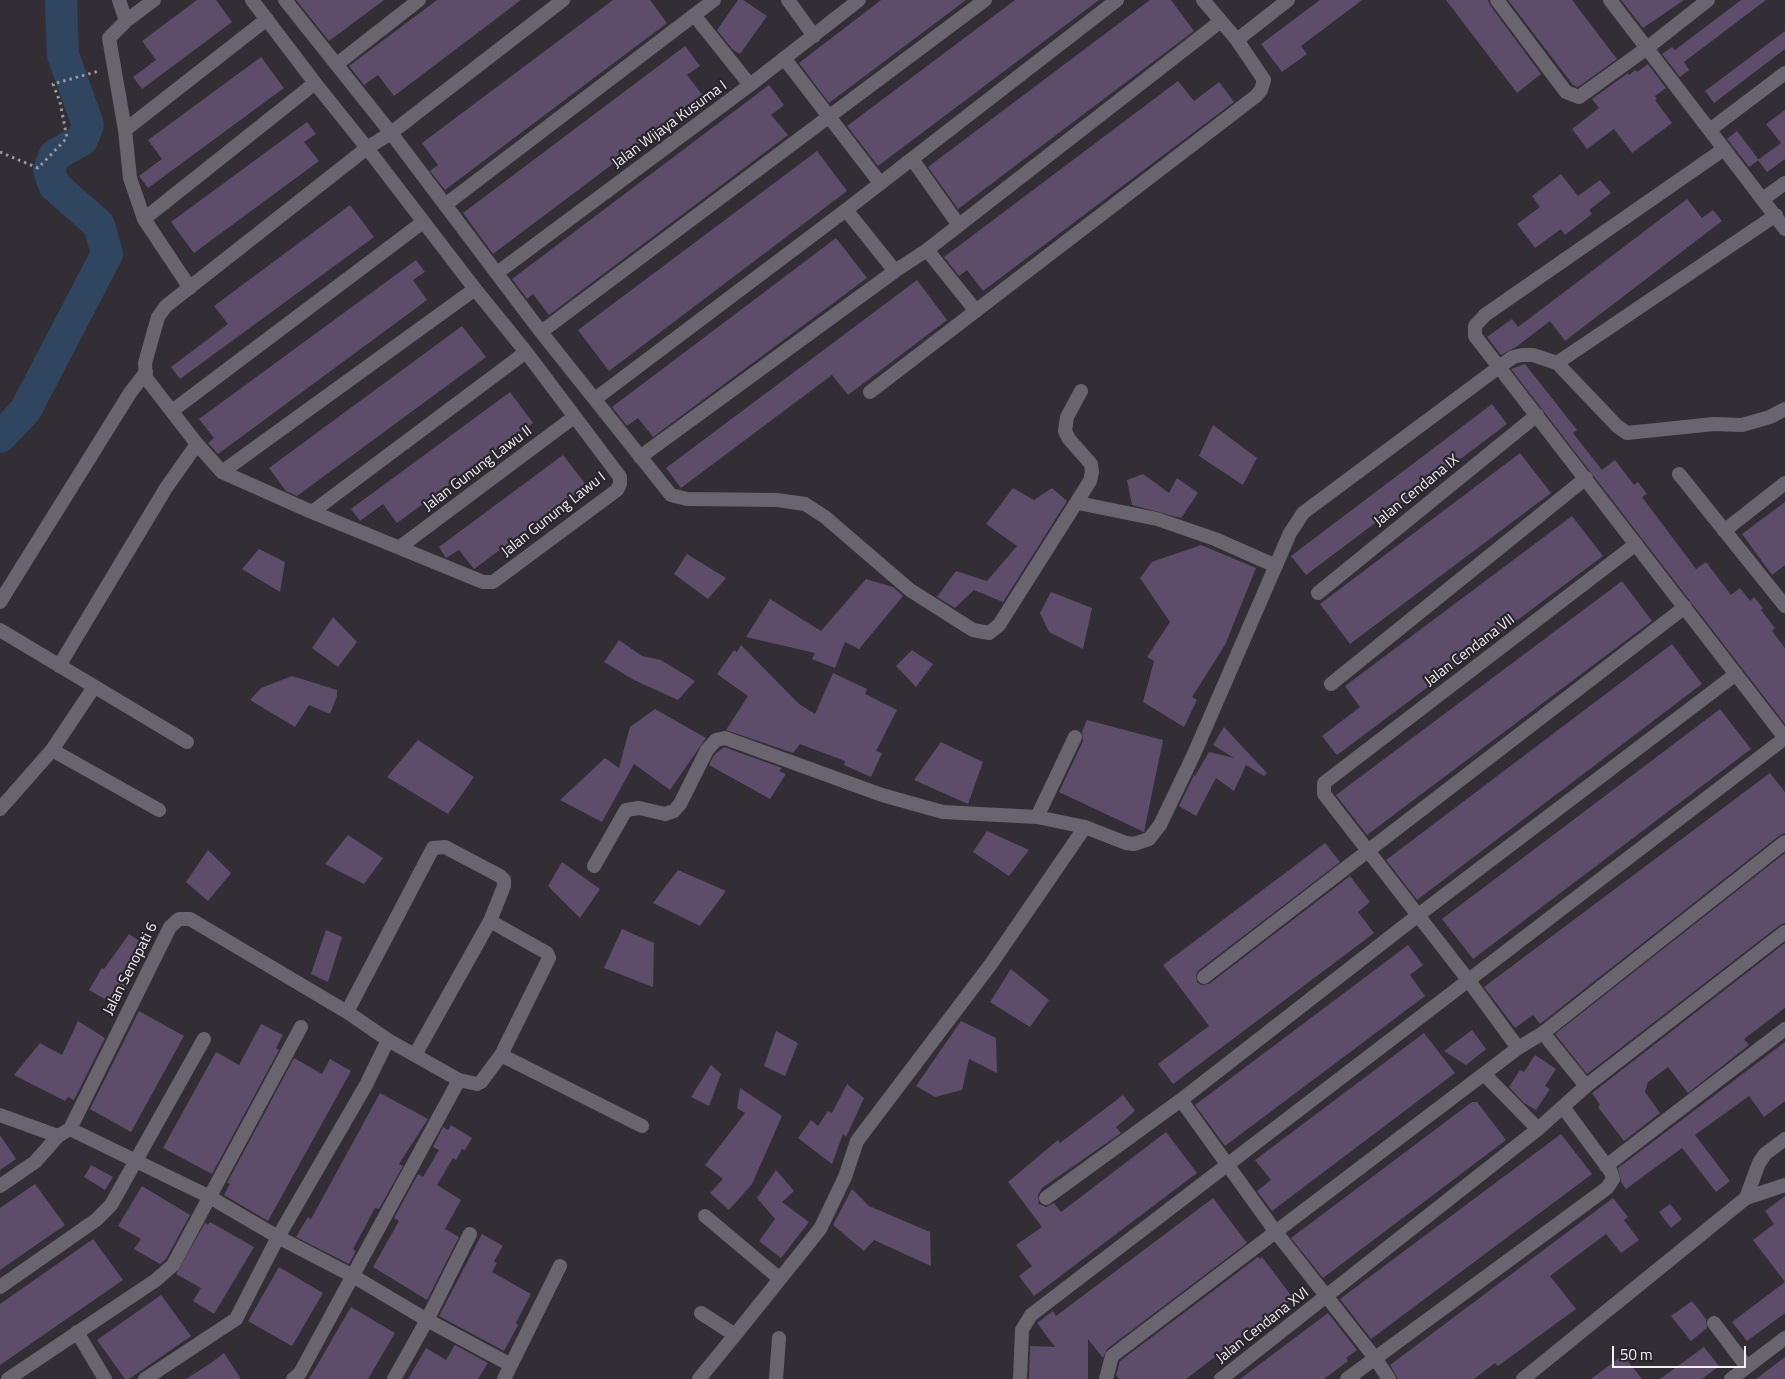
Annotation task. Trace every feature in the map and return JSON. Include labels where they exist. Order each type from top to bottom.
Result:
[{"type":"street","points":[[119,0],[126,21]]},
{"type":"street","points":[[154,0],[126,21],[109,38],[125,130],[130,178],[144,219],[190,288]]},
{"type":"street","points":[[252,0],[315,84],[526,352],[574,417]]},
{"type":"street","points":[[285,0],[391,133],[541,332],[665,489],[678,498],[786,500],[805,504],[825,517],[910,590],[973,630],[989,633],[999,625],[1078,503],[1090,481],[1092,468],[1069,440],[1065,426],[1081,391]]},
{"type":"street","points":[[337,64],[418,0]]},
{"type":"street","points":[[400,547],[312,512],[222,472],[197,444],[146,378],[145,363],[158,317],[166,306],[367,148],[391,133],[563,0]]},
{"type":"street","points":[[445,205],[714,0]]},
{"type":"street","points":[[788,0],[814,36]]},
{"type":"street","name":"Jalan Wijaya Kusuma I","points":[[496,272],[750,85],[859,0]]},
{"type":"street","points":[[541,332],[829,119],[985,0]]},
{"type":"street","points":[[595,399],[912,160],[1117,0]]},
{"type":"street","points":[[870,392],[1256,96],[1261,90],[1264,80],[1236,40],[1203,0]]},
{"type":"street","points":[[1236,40],[1288,0]]},
{"type":"street","points":[[1497,0],[1566,92],[1572,96],[1579,97],[1647,48],[1708,0]]},
{"type":"street","points":[[1610,0],[1764,199],[1785,229]]},
{"type":"street","points":[[694,15],[750,85]]},
{"type":"street","points":[[125,130],[266,19]]},
{"type":"street","points":[[640,457],[895,271],[927,250],[1221,21]]},
{"type":"street","points":[[784,58],[880,183]]},
{"type":"street","points":[[1710,129],[1785,73]]},
{"type":"street","points":[[144,219],[315,84]]},
{"type":"street","points":[[1020,1379],[1022,1330],[1031,1315],[1785,738],[1586,478],[1477,340],[1474,333],[1477,322],[1724,149]]},
{"type":"street","points":[[912,160],[958,224]]},
{"type":"street","points":[[1764,199],[1785,182]]},
{"type":"street","points":[[846,210],[895,271]]},
{"type":"street","points":[[1558,363],[1776,215]]},
{"type":"street","points":[[172,410],[423,222]]},
{"type":"street","points":[[927,250],[976,311]]},
{"type":"street","points":[[222,472],[475,289]]},
{"type":"street","points":[[312,512],[526,352]]},
{"type":"street","points":[[594,866],[626,810],[639,808],[665,814],[674,811],[680,804],[707,750],[719,738],[733,740],[882,795],[943,812],[1037,817],[1085,827],[1126,843],[1134,844],[1149,839],[1160,825],[1194,754],[1294,523],[1303,513],[1499,367],[1514,357],[1522,355],[1533,355],[1558,363],[1617,426],[1627,432],[1714,424],[1742,425],[1770,417],[1785,409]]},
{"type":"street","points":[[0,602],[125,400],[146,372]]},
{"type":"street","name":"Jalan Cendana IX","points":[[1318,593],[1537,415]]},
{"type":"street","name":"Jalan Gunung Lawu I","points":[[400,547],[483,582],[493,582],[500,579],[617,490],[620,484],[618,474],[574,417]]},
{"type":"street","name":"Jalan Gunung Lawu II","points":[[400,547],[574,417]]},
{"type":"street","points":[[59,666],[166,488],[197,444]]},
{"type":"street","points":[[1679,474],[1724,531],[1783,598]]},
{"type":"street","points":[[1331,684],[1586,478]]},
{"type":"street","points":[[1724,531],[1785,483]]},
{"type":"street","points":[[1078,503],[1156,519],[1215,539],[1276,566]]},
{"type":"street","name":"Jalan Cendana VII","points":[[1367,852],[1324,794],[1324,783],[1636,544]]},
{"type":"street","points":[[1204,977],[1684,607]]},
{"type":"street","points":[[0,630],[186,742]]},
{"type":"street","points":[[1046,1198],[1181,1100],[1417,916],[1736,674]]},
{"type":"street","points":[[0,809],[52,750],[94,687]]},
{"type":"street","points":[[1037,817],[1074,737]]},
{"type":"street","points":[[52,750],[159,810]]},
{"type":"street","points":[[699,1379],[820,1228],[832,1206],[857,1141],[991,964],[1085,827]]},
{"type":"street","points":[[1106,1379],[1112,1356],[1518,1048],[1543,1033],[1785,842]]},
{"type":"street","points":[[346,1012],[433,848],[445,847],[503,878],[504,886],[490,921],[415,1055]]},
{"type":"street","points":[[1367,852],[1469,981],[1518,1048]]},
{"type":"street","name":"Jalan Senopati 6","points":[[70,1129],[170,927],[179,919],[190,919],[346,1012],[388,1040],[459,1080]]},
{"type":"street","points":[[293,1379],[300,1373],[459,1080],[476,1084],[481,1082],[501,1055],[549,958],[547,953],[490,921]]},
{"type":"street","name":"Jalan Cendana XVI","points":[[1221,1379],[1538,1129],[1586,1086],[1785,932]]},
{"type":"street","points":[[8,1379],[23,1374],[77,1332],[166,1272],[172,1265],[301,1027]]},
{"type":"street","points":[[1606,1166],[1785,1029]]},
{"type":"street","points":[[1543,1033],[1586,1086]]},
{"type":"street","points":[[0,1287],[104,1213],[137,1161],[204,1039]]},
{"type":"street","points":[[145,1379],[233,1322],[278,1238],[366,1085],[388,1040]]},
{"type":"street","points":[[501,1055],[642,1126]]},
{"type":"street","points":[[1484,1074],[1538,1129]]},
{"type":"street","points":[[1181,1100],[1275,1231],[1375,1358],[1389,1379]]},
{"type":"street","points":[[1347,1379],[1607,1188],[1613,1177],[1563,1107]]},
{"type":"street","points":[[0,1115],[58,1136]]},
{"type":"street","points":[[0,1186],[35,1162],[58,1136],[70,1129],[208,1196],[278,1238],[353,1276],[427,1320],[511,1365]]},
{"type":"street","points":[[1746,1198],[1759,1163],[1766,1154],[1785,1139]]},
{"type":"street","points":[[1522,1379],[1746,1198],[1785,1185]]},
{"type":"street","points":[[705,1216],[780,1279]]},
{"type":"street","points":[[394,1379],[427,1320],[470,1234]]},
{"type":"street","points":[[504,1379],[560,1266]]},
{"type":"street","points":[[701,1313],[735,1335]]},
{"type":"street","points":[[1714,1322],[1740,1375],[1785,1338]]},
{"type":"street","points":[[77,1332],[104,1379]]},
{"type":"street","points":[[776,1379],[779,1338]]},
{"type":"path","points":[[0,152],[38,168],[67,138],[60,102],[53,84],[82,75]]},
{"type":"building","points":[[197,0],[216,0],[232,22],[142,89],[133,77],[156,60],[142,41]]},
{"type":"building","points":[[296,0],[384,0],[329,41]]},
{"type":"building","points":[[437,0],[521,0],[394,96],[378,75],[364,85],[349,66]]},
{"type":"building","points":[[613,0],[650,0],[667,23],[445,190],[430,171],[438,165],[422,143]]},
{"type":"building","points":[[738,0],[743,0],[767,16],[740,54],[732,49],[717,30]]},
{"type":"building","points":[[881,0],[966,0],[829,103],[799,63]]},
{"type":"building","points":[[1015,0],[1099,0],[878,166],[847,126]]},
{"type":"building","points":[[1150,0],[1171,0],[1194,31],[958,209],[928,167]]},
{"type":"building","points":[[1320,0],[1362,0],[1301,46],[1307,54],[1282,72],[1261,44]]},
{"type":"building","points":[[1446,0],[1488,0],[1541,74],[1517,93]]},
{"type":"building","points":[[1508,0],[1572,0],[1617,59],[1581,85],[1577,87],[1573,85]]},
{"type":"building","points":[[1621,0],[1684,0],[1643,28]]},
{"type":"building","points":[[1741,0],[1766,0],[1684,62],[1689,70],[1680,77],[1662,54],[1672,47],[1675,50]]},
{"type":"building","points":[[1785,31],[1785,49],[1714,103],[1705,91]]},
{"type":"building","points":[[685,46],[700,66],[687,75],[703,96],[493,254],[463,213]]},
{"type":"building","points":[[261,57],[284,88],[148,188],[139,176],[162,159],[148,140]]},
{"type":"building","points":[[1648,64],[1666,88],[1655,96],[1657,99],[1655,100],[1672,123],[1632,153],[1614,129],[1587,149],[1572,129],[1599,108],[1592,99],[1628,73],[1629,75],[1635,70],[1637,72]]},
{"type":"building","points":[[1178,81],[1194,101],[1219,82],[1234,102],[983,291],[967,270],[959,276],[944,257]]},
{"type":"building","points":[[769,85],[784,105],[771,115],[788,135],[549,315],[533,294],[527,299],[512,279]]},
{"type":"building","points":[[1785,110],[1785,159],[1767,172],[1758,160],[1781,143],[1766,124]]},
{"type":"building","points":[[307,122],[316,134],[304,142],[319,161],[194,253],[171,222]]},
{"type":"building","points":[[1737,131],[1759,160],[1749,167],[1727,139]]},
{"type":"building","points":[[817,151],[847,191],[609,371],[578,330]]},
{"type":"building","points":[[1561,174],[1578,196],[1600,180],[1611,193],[1589,210],[1592,214],[1565,235],[1561,229],[1535,248],[1517,224],[1540,207],[1532,196]]},
{"type":"building","points":[[1687,199],[1702,218],[1713,210],[1722,221],[1565,341],[1550,321],[1516,347],[1501,355],[1487,337],[1512,319],[1518,327]]},
{"type":"building","points":[[350,205],[374,237],[180,379],[171,367],[228,324],[214,306]]},
{"type":"building","points":[[836,238],[867,278],[653,437],[638,418],[627,426],[612,407]]},
{"type":"building","points":[[416,260],[425,272],[413,280],[427,300],[218,454],[208,443],[214,438],[199,419]]},
{"type":"building","points":[[917,280],[947,320],[848,395],[832,375],[681,488],[666,468]]},
{"type":"building","points":[[462,326],[486,357],[297,496],[286,491],[269,468]]},
{"type":"building","points":[[1525,364],[1577,430],[1573,433],[1602,470],[1615,460],[1634,485],[1638,482],[1647,494],[1642,497],[1696,569],[1706,562],[1731,595],[1740,588],[1750,601],[1754,597],[1763,608],[1761,610],[1775,628],[1772,631],[1785,648],[1785,724],[1511,369]]},
{"type":"building","points":[[510,392],[533,423],[397,523],[383,504],[360,521],[351,509]]},
{"type":"building","points":[[1492,404],[1507,424],[1306,575],[1291,556]]},
{"type":"building","points":[[1213,425],[1257,458],[1243,485],[1199,456]]},
{"type":"building","points":[[1520,453],[1551,493],[1350,644],[1320,604]]},
{"type":"building","points":[[563,455],[587,486],[474,569],[459,550],[446,558],[439,547]]},
{"type":"building","points":[[1143,474],[1169,493],[1177,478],[1198,493],[1181,518],[1132,505],[1127,480]]},
{"type":"building","points":[[1013,488],[1034,500],[1052,488],[1067,501],[1003,602],[974,590],[955,608],[937,597],[956,571],[987,581],[1017,546],[986,524]]},
{"type":"building","points":[[1785,502],[1785,565],[1772,575],[1742,534]]},
{"type":"building","points":[[1572,516],[1603,556],[1337,755],[1322,736],[1360,707],[1345,686]]},
{"type":"building","points":[[1201,545],[1256,568],[1225,645],[1192,697],[1197,700],[1184,727],[1143,702],[1154,661],[1147,657],[1170,622],[1140,578],[1152,562]]},
{"type":"building","points":[[259,549],[285,562],[280,592],[242,569]]},
{"type":"building","points":[[687,554],[726,578],[708,599],[674,574]]},
{"type":"building","points":[[866,579],[893,587],[903,596],[859,649],[845,642],[835,668],[812,659],[815,653],[746,637],[770,599],[821,631]]},
{"type":"building","points":[[1622,581],[1652,621],[1367,835],[1336,795]]},
{"type":"building","points":[[1051,592],[1092,608],[1083,649],[1049,632],[1040,613]]},
{"type":"building","points":[[333,617],[357,642],[338,667],[312,648]]},
{"type":"building","points":[[619,640],[642,656],[661,660],[695,681],[678,700],[634,680],[604,662]]},
{"type":"building","points":[[1672,644],[1702,684],[1417,900],[1386,860]]},
{"type":"building","points":[[741,645],[799,704],[815,714],[833,673],[867,689],[865,694],[897,710],[876,751],[882,753],[871,777],[844,765],[845,761],[800,744],[793,753],[726,730],[748,696],[717,674],[734,650],[737,652]]},
{"type":"building","points":[[912,650],[933,664],[916,687],[896,666]]},
{"type":"building","points":[[292,676],[337,690],[337,696],[330,714],[309,705],[295,727],[250,700],[261,688]]},
{"type":"building","points":[[655,709],[706,738],[670,790],[634,764],[602,822],[560,800],[605,758],[619,768],[630,727]]},
{"type":"building","points":[[1720,709],[1751,749],[1473,959],[1442,919]]},
{"type":"building","points":[[1087,720],[1163,740],[1144,832],[1059,792],[1083,741],[1082,732]]},
{"type":"building","points":[[1224,727],[1267,773],[1264,776],[1246,765],[1234,791],[1216,778],[1196,816],[1179,806],[1194,775],[1209,752],[1234,758],[1213,745]]},
{"type":"building","points":[[418,740],[474,777],[448,814],[387,777]]},
{"type":"building","points":[[941,742],[983,762],[968,804],[914,780]]},
{"type":"building","points":[[724,747],[782,768],[779,771],[786,774],[770,799],[709,765],[714,755]]},
{"type":"building","points":[[1770,773],[1785,792],[1785,833],[1540,1024],[1533,1015],[1515,1028],[1484,987]]},
{"type":"building","points":[[987,831],[1029,850],[1009,876],[973,852]]},
{"type":"building","points":[[348,835],[383,858],[364,884],[325,864]]},
{"type":"building","points":[[1325,843],[1340,862],[1199,970],[1196,974],[1197,982],[1201,985],[1209,984],[1350,876],[1370,902],[1358,912],[1374,933],[1173,1084],[1158,1064],[1209,1026],[1163,965]]},
{"type":"building","points":[[208,850],[231,873],[208,901],[186,882]]},
{"type":"building","points":[[1785,853],[1785,923],[1587,1074],[1555,1034]]},
{"type":"building","points":[[562,862],[600,889],[580,918],[548,886]]},
{"type":"building","points":[[678,870],[726,891],[700,926],[653,903]]},
{"type":"building","points":[[622,929],[654,943],[653,987],[604,968]]},
{"type":"building","points":[[326,930],[342,937],[328,982],[311,974]]},
{"type":"building","points":[[129,934],[148,947],[125,980],[129,983],[117,1006],[89,990],[102,968],[104,969]]},
{"type":"building","points":[[1785,943],[1785,1008],[1744,1039],[1749,1045],[1688,1093],[1668,1067],[1648,1082],[1645,1092],[1660,1113],[1624,1141],[1598,1107],[1600,1105],[1592,1093]]},
{"type":"building","points":[[1408,945],[1423,965],[1410,975],[1425,996],[1225,1146],[1195,1105]]},
{"type":"building","points":[[1011,969],[1049,1000],[1030,1027],[990,1002]]},
{"type":"building","points":[[139,1011],[184,1036],[131,1132],[90,1109]]},
{"type":"building","points":[[78,1021],[105,1038],[74,1100],[68,1097],[65,1101],[14,1075],[40,1043],[62,1055]]},
{"type":"building","points":[[961,1021],[996,1038],[997,1073],[969,1059],[962,1090],[935,1097],[916,1086]]},
{"type":"building","points":[[261,1024],[283,1035],[276,1048],[279,1050],[212,1174],[163,1148],[216,1052],[239,1065]]},
{"type":"building","points":[[1472,1030],[1486,1049],[1466,1065],[1444,1051]]},
{"type":"building","points":[[776,1031],[798,1043],[785,1076],[764,1066]]},
{"type":"building","points":[[1424,1033],[1455,1073],[1272,1211],[1257,1191],[1271,1180],[1255,1160]]},
{"type":"building","points":[[1785,1042],[1785,1101],[1764,1117],[1749,1096],[1695,1135],[1730,1181],[1716,1192],[1682,1148],[1626,1189],[1621,1182],[1618,1168]]},
{"type":"building","points":[[1535,1055],[1556,1069],[1545,1086],[1550,1089],[1536,1110],[1524,1103],[1509,1087],[1520,1070],[1524,1072]]},
{"type":"building","points":[[294,1058],[322,1074],[330,1059],[351,1071],[268,1221],[224,1195],[230,1184],[227,1183]]},
{"type":"building","points":[[711,1065],[721,1074],[709,1106],[691,1097]]},
{"type":"building","points":[[847,1084],[864,1098],[846,1137],[843,1134],[832,1164],[798,1138],[811,1120],[818,1126],[828,1111],[832,1113]]},
{"type":"building","points":[[740,1088],[782,1116],[752,1184],[729,1210],[710,1193],[723,1179],[705,1165],[745,1113],[737,1108]]},
{"type":"building","points":[[380,1093],[428,1119],[399,1164],[403,1166],[379,1209],[375,1208],[353,1249],[356,1251],[349,1264],[296,1237],[308,1217],[311,1219]]},
{"type":"building","points":[[1123,1095],[1135,1111],[1116,1127],[1121,1133],[1042,1188],[1038,1195],[1039,1204],[1046,1207],[1054,1203],[1061,1212],[1166,1132],[1197,1173],[1034,1296],[1019,1276],[1032,1266],[1016,1245],[1042,1227],[1008,1182],[1058,1140],[1060,1143]]},
{"type":"building","points":[[1472,1102],[1477,1102],[1506,1140],[1323,1278],[1291,1238]]},
{"type":"building","points":[[451,1125],[472,1138],[465,1150],[462,1149],[456,1160],[453,1158],[437,1185],[461,1200],[445,1229],[459,1237],[427,1300],[373,1267],[399,1221],[394,1218],[418,1174],[423,1177],[439,1150],[433,1147],[443,1127],[448,1130]]},
{"type":"building","points":[[1561,1134],[1592,1174],[1371,1339],[1340,1299]]},
{"type":"building","points":[[0,1135],[16,1159],[0,1170]]},
{"type":"building","points":[[91,1165],[113,1177],[105,1190],[84,1177]]},
{"type":"building","points":[[776,1170],[794,1191],[782,1202],[809,1222],[781,1258],[759,1241],[775,1219],[757,1198]]},
{"type":"building","points":[[35,1184],[65,1225],[0,1270],[0,1208]]},
{"type":"building","points":[[142,1186],[190,1215],[166,1259],[160,1264],[134,1249],[141,1239],[118,1226]]},
{"type":"building","points":[[852,1189],[869,1206],[930,1232],[931,1266],[874,1240],[864,1251],[833,1225]]},
{"type":"building","points":[[1785,1196],[1785,1282],[1753,1240],[1774,1224],[1765,1211]]},
{"type":"building","points":[[1213,1198],[1247,1243],[1107,1349],[1103,1358],[1088,1339],[1088,1379],[1029,1379],[1030,1346],[1055,1347],[1037,1323],[1053,1311],[1056,1316]]},
{"type":"building","points":[[1613,1198],[1628,1217],[1624,1220],[1639,1240],[1621,1253],[1606,1234],[1550,1276],[1576,1309],[1498,1366],[1495,1363],[1474,1379],[1398,1379],[1390,1365]]},
{"type":"building","points":[[1670,1204],[1682,1219],[1671,1228],[1659,1212]]},
{"type":"building","points":[[210,1222],[254,1247],[214,1314],[193,1301],[201,1288],[176,1274],[205,1223],[208,1225]]},
{"type":"building","points":[[482,1234],[503,1246],[494,1261],[497,1263],[492,1272],[531,1294],[516,1323],[518,1325],[504,1351],[439,1316]]},
{"type":"building","points":[[93,1239],[123,1280],[0,1365],[0,1304]]},
{"type":"building","points":[[1258,1257],[1260,1259],[1262,1257],[1293,1298],[1186,1379],[1119,1379],[1116,1375],[1120,1361]]},
{"type":"building","points":[[279,1267],[323,1293],[292,1346],[248,1321]]},
{"type":"building","points":[[1785,1282],[1785,1313],[1747,1341],[1732,1322]]},
{"type":"building","points":[[161,1295],[191,1336],[129,1379],[125,1379],[97,1340]]},
{"type":"building","points":[[1692,1301],[1706,1319],[1707,1328],[1691,1341],[1671,1316]]},
{"type":"building","points":[[351,1307],[395,1333],[368,1379],[309,1379]]},
{"type":"building","points":[[1328,1313],[1357,1350],[1346,1358],[1348,1361],[1324,1379],[1240,1379]]},
{"type":"building","points":[[455,1345],[488,1363],[478,1379],[408,1379],[426,1348],[446,1360]]},
{"type":"building","points":[[1704,1347],[1719,1366],[1702,1379],[1660,1379]]},
{"type":"building","points":[[224,1353],[241,1379],[186,1379],[211,1363]]},
{"type":"building","points":[[1623,1355],[1642,1379],[1591,1379]]},
{"type":"building","points":[[1785,1357],[1785,1379],[1756,1379]]},
{"type":"waterway","points":[[0,437],[25,411],[107,254],[99,225],[54,185],[49,170],[55,155],[82,140],[88,125],[63,55],[61,0]]}]
